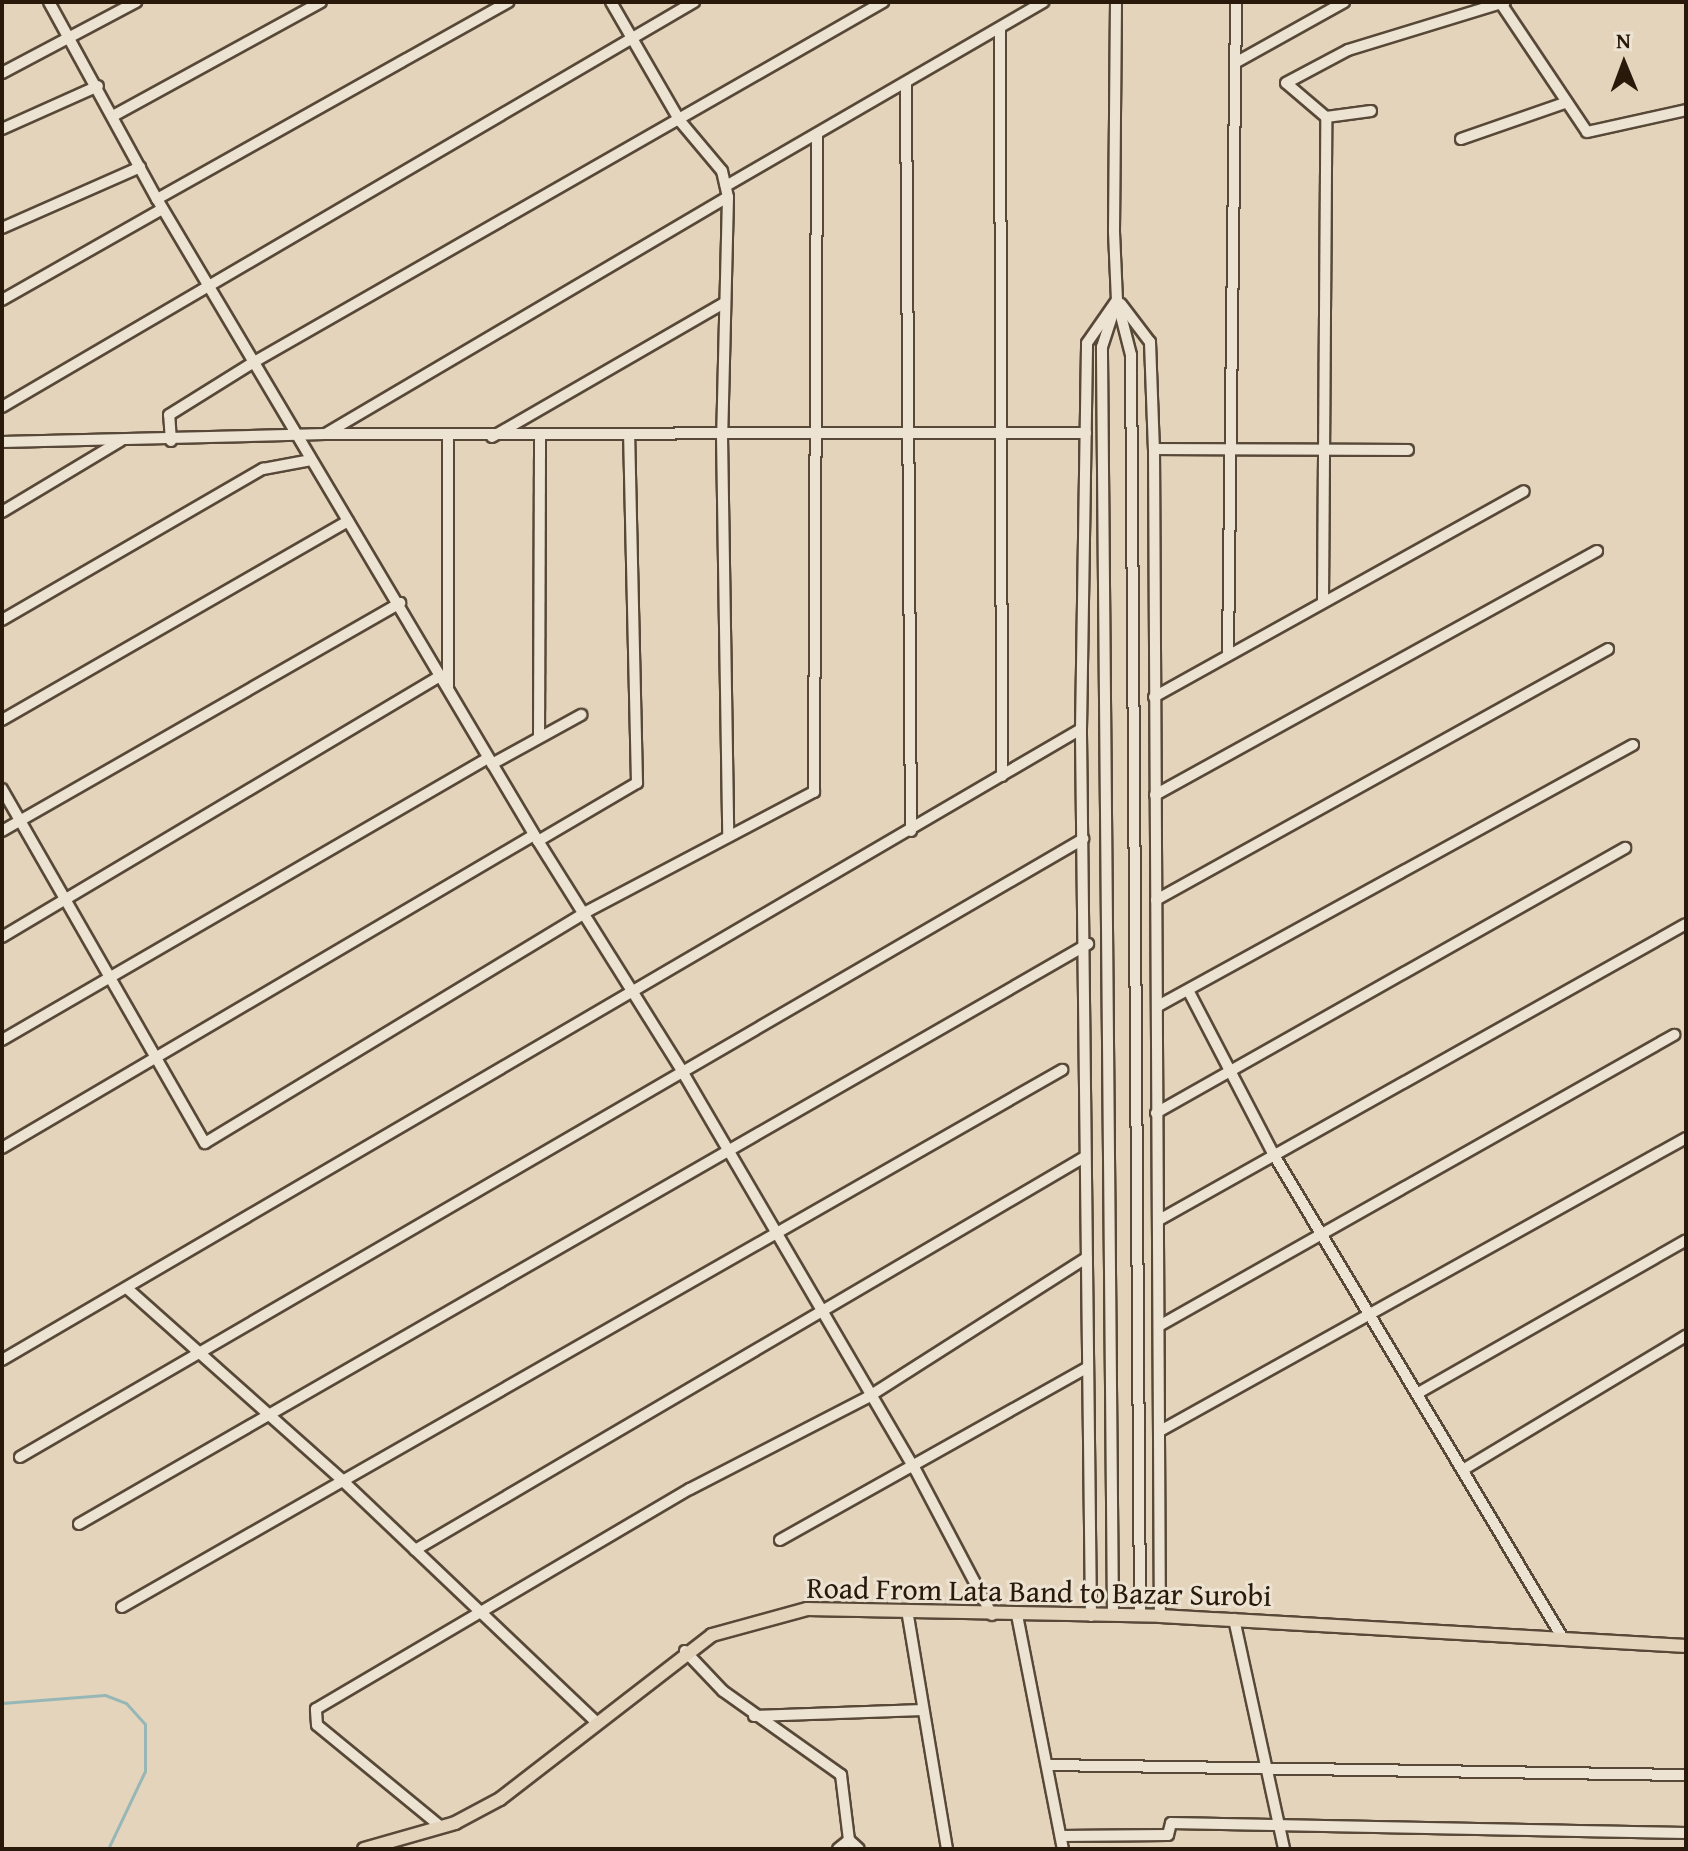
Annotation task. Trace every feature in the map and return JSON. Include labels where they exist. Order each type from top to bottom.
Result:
[{"type":"main road","name":"Road From Lata Band to Bazar Surobi","points":[[364,1849],[440,1826],[500,1799],[685,1651],[761,1618],[807,1609],[1234,1619],[1686,1646]]},
{"type":"street","points":[[49,2],[207,284],[400,603],[536,838],[586,912],[682,1071],[820,1308],[868,1397],[915,1469],[992,1615]]},
{"type":"street","points":[[2,73],[136,2]]},
{"type":"street","points":[[113,116],[321,2]]},
{"type":"street","points":[[2,300],[160,204],[508,2]]},
{"type":"street","points":[[611,2],[680,121],[722,171],[727,191],[722,436],[728,835]]},
{"type":"street","points":[[2,407],[207,284],[694,2]]},
{"type":"street","points":[[171,441],[169,415],[254,362],[680,121],[883,2]]},
{"type":"street","points":[[325,434],[817,134],[1043,2]]},
{"type":"street","points":[[1116,2],[1117,300],[1131,355],[1140,1616]]},
{"type":"street","points":[[1228,652],[1227,450],[1236,2]]},
{"type":"street","points":[[1235,63],[1344,2]]},
{"type":"street","points":[[1371,111],[1326,117],[1291,90],[1289,78],[1348,50],[1502,2],[1587,132],[1598,134],[1686,110]]},
{"type":"street","points":[[1000,28],[1002,776]]},
{"type":"street","points":[[906,84],[911,831]]},
{"type":"street","points":[[2,129],[98,86]]},
{"type":"street","points":[[1461,139],[1567,102]]},
{"type":"street","points":[[1323,600],[1321,451],[1326,117]]},
{"type":"street","points":[[2,789],[106,978],[205,1143],[586,912],[814,792],[817,134]]},
{"type":"street","points":[[2,228],[140,167]]},
{"type":"street","points":[[1091,1616],[1083,1158],[1088,944],[1081,729],[1087,343],[1117,300]]},
{"type":"street","points":[[1117,300],[1150,342],[1154,449],[1160,1616]]},
{"type":"street","points":[[1113,1615],[1102,347],[1117,300]]},
{"type":"street","points":[[490,438],[724,303]]},
{"type":"street","points":[[2,442],[300,440],[325,434],[540,438],[1086,433]]},
{"type":"street","points":[[448,437],[448,689]]},
{"type":"street","points":[[2,1148],[536,838],[637,783],[629,437]]},
{"type":"street","points":[[539,737],[540,438]]},
{"type":"street","points":[[2,512],[120,441]]},
{"type":"street","points":[[1154,449],[1408,450]]},
{"type":"street","points":[[2,620],[263,469],[311,460]]},
{"type":"street","points":[[1154,697],[1228,652],[1524,491]]},
{"type":"street","points":[[2,720],[348,521]]},
{"type":"street","points":[[1155,795],[1597,551]]},
{"type":"street","points":[[2,831],[400,603]]},
{"type":"street","points":[[1156,900],[1608,649]]},
{"type":"street","points":[[2,937],[65,903],[440,676]]},
{"type":"street","points":[[2,1040],[490,761],[581,715]]},
{"type":"street","points":[[2,1360],[129,1290],[631,990],[911,831],[1081,729]]},
{"type":"street","points":[[1158,1006],[1189,992],[1633,745]]},
{"type":"street","points":[[20,1457],[196,1349],[1083,839]]},
{"type":"street","points":[[1156,1113],[1625,848]]},
{"type":"street","points":[[1159,1220],[1686,924]]},
{"type":"street","points":[[79,1524],[1088,944]]},
{"type":"street","points":[[1189,992],[1274,1155],[1320,1235],[1466,1468],[1562,1637]]},
{"type":"street","points":[[1159,1326],[1674,1035]]},
{"type":"street","points":[[122,1607],[1062,1070]]},
{"type":"street","points":[[1160,1431],[1686,1138]]},
{"type":"street","points":[[415,1550],[820,1308],[1083,1158]]},
{"type":"street","points":[[1420,1392],[1686,1240]]},
{"type":"street","points":[[440,1826],[317,1725],[316,1709],[484,1614],[690,1489],[868,1397],[1086,1258]]},
{"type":"street","points":[[129,1290],[343,1481],[595,1721]]},
{"type":"street","points":[[1466,1468],[1686,1336]]},
{"type":"street","points":[[780,1540],[915,1469],[1088,1367]]},
{"type":"street","points":[[907,1610],[947,1849]]},
{"type":"street","points":[[1017,1615],[1063,1849]]},
{"type":"street","points":[[1234,1619],[1284,1849]]},
{"type":"street","points":[[685,1651],[694,1666],[754,1716],[841,1775],[849,1840],[859,1849]]},
{"type":"street","points":[[754,1716],[923,1710]]},
{"type":"street","points":[[1047,1765],[1686,1775]]},
{"type":"street","points":[[1061,1836],[1168,1835],[1171,1823],[1686,1833]]},
{"type":"street","points":[[838,1849],[849,1840]]},
{"type":"waterway","points":[[2,1703],[105,1695],[126,1703],[145,1724],[145,1771],[108,1849]]}]
